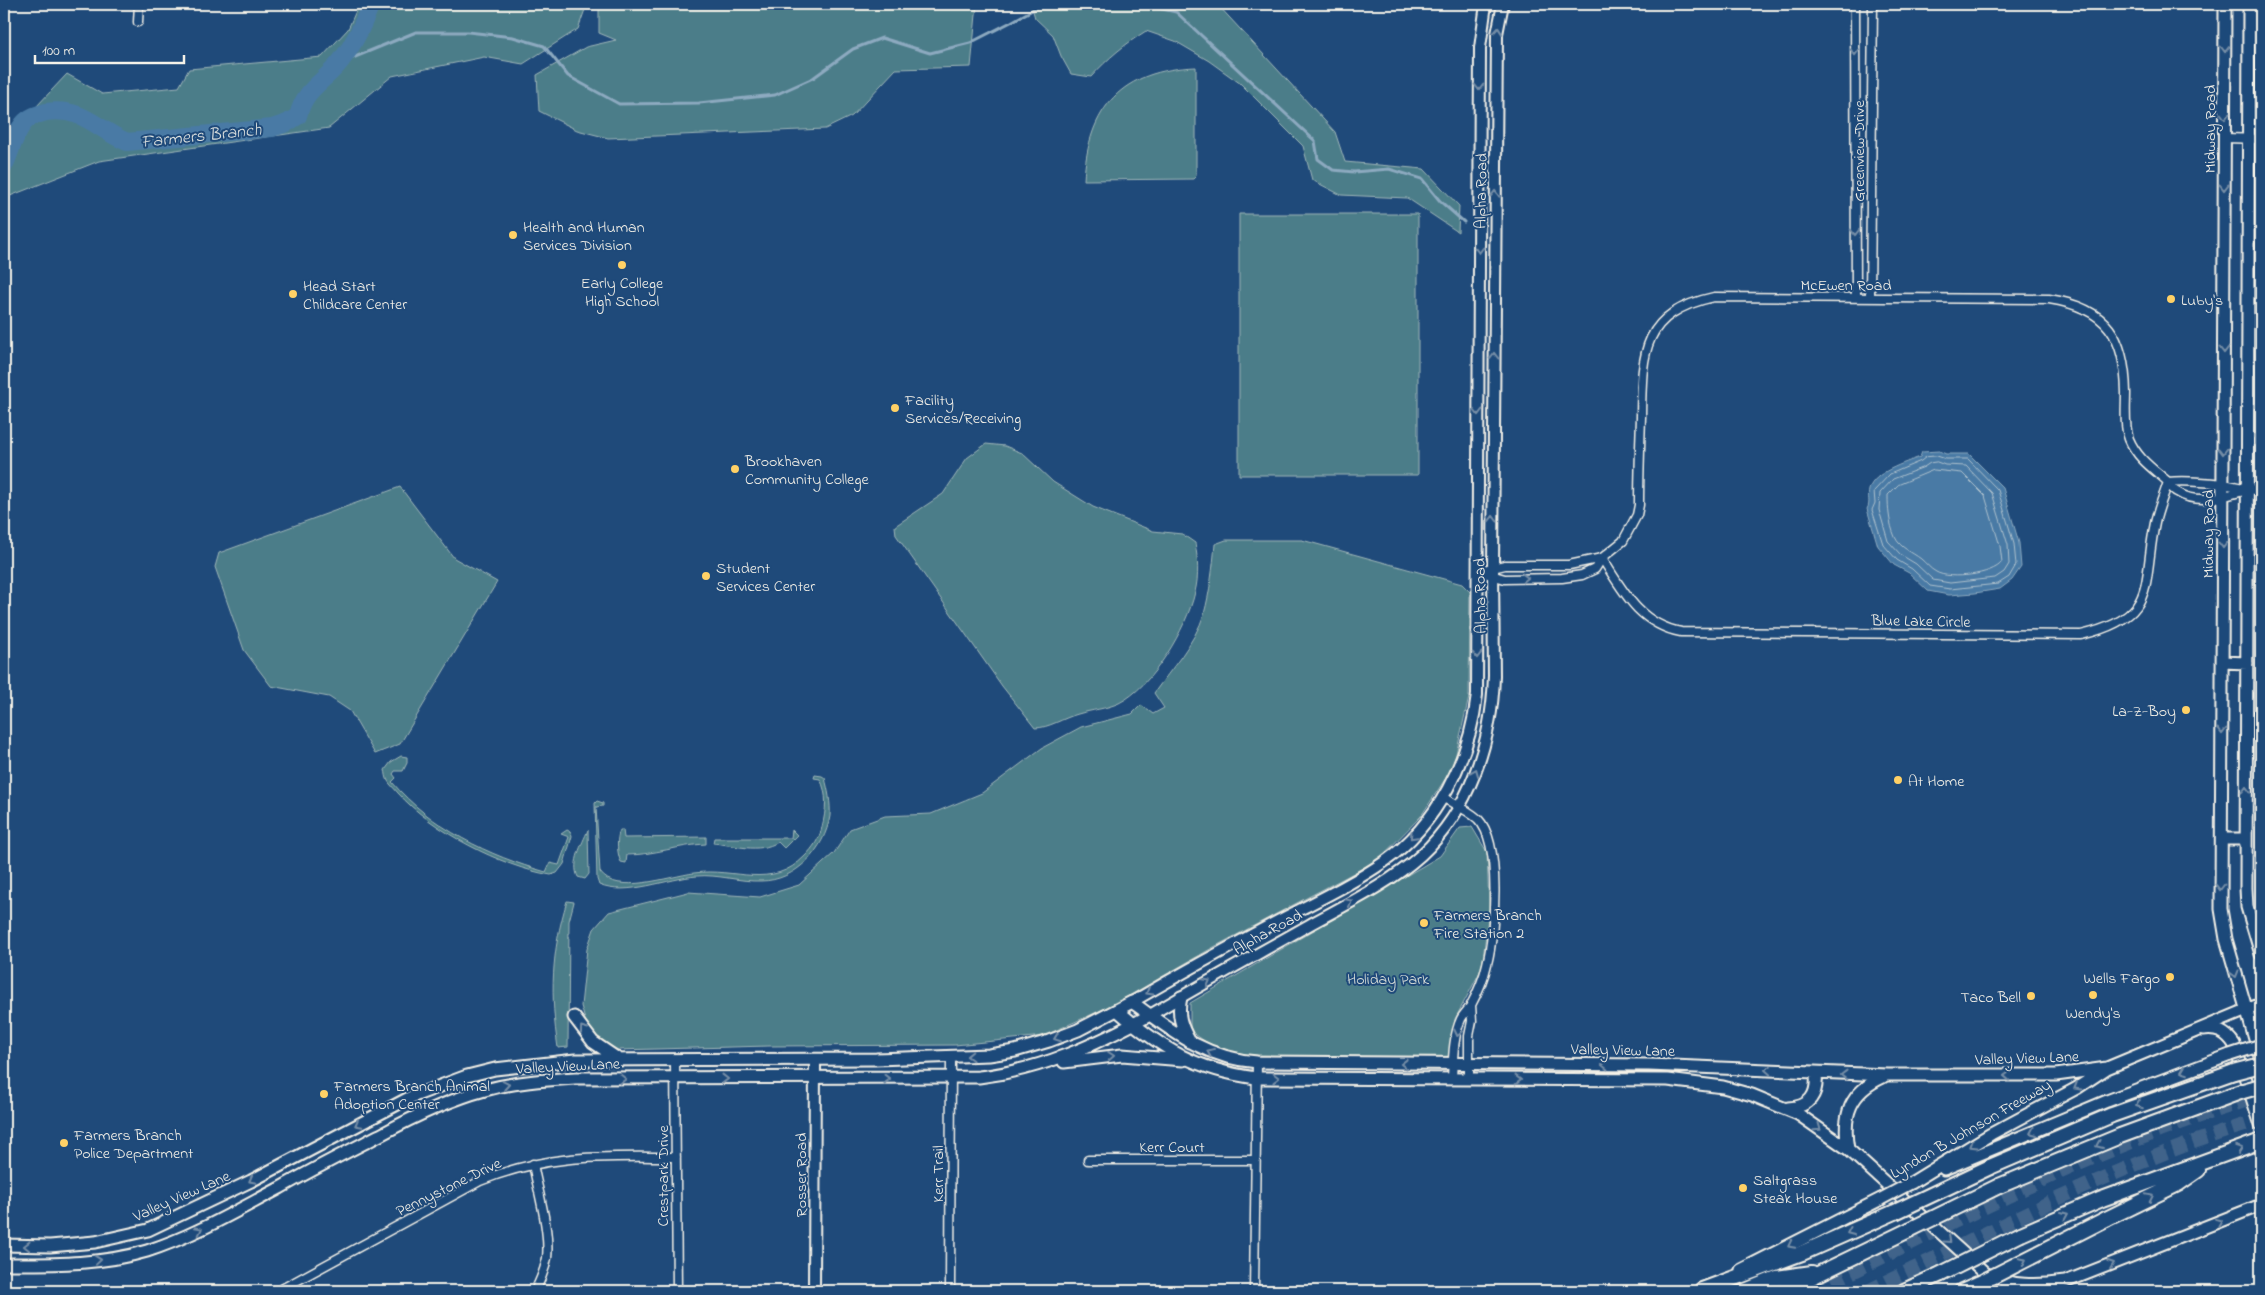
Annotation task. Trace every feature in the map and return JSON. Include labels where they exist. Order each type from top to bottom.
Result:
[{"type":"highway","points":[[1701,1291],[1802,1253],[1990,1167],[2112,1115],[2261,1064]]},
{"type":"highway","points":[[1783,1291],[1999,1186],[2128,1133],[2261,1086]]},
{"type":"highway","points":[[1904,1291],[2021,1234],[2102,1199],[2260,1141]]},
{"type":"highway","points":[[1962,1291],[2178,1184],[2218,1157]]},
{"type":"highway","points":[[1745,1291],[1777,1278],[1825,1271]]},
{"type":"main road","name":"Midway Road","points":[[2225,4],[2221,909],[2226,939],[2261,1060]]},
{"type":"main road","points":[[2249,4],[2246,839],[2247,907],[2261,954]]},
{"type":"main road","points":[[2222,662],[2247,663]]},
{"type":"main road","points":[[2222,839],[2246,839]]},
{"type":"main road","points":[[1181,997],[1179,1016],[1181,1026],[1190,1042]]},
{"type":"main road","name":"Valley View Lane","points":[[4,1245],[50,1246],[95,1242],[148,1230],[251,1181],[404,1101],[467,1076],[495,1069],[536,1063],[620,1060],[815,1060],[989,1056],[1023,1049],[1078,1030],[1132,1002],[1190,1042],[1214,1054],[1257,1062],[1679,1066],[1816,1074],[1887,1075],[2056,1075],[2107,1068]]},
{"type":"main road","name":"Lyndon B Johnson Freeway","points":[[1701,1291],[1910,1183],[1991,1134],[2077,1088],[2107,1068],[2261,1004]]},
{"type":"main road","name":"Valley View Lane","points":[[1117,1010],[1154,1040],[1194,1062],[1222,1072],[1256,1078],[1679,1081],[1723,1087],[1788,1108],[1848,1149],[1898,1196]]},
{"type":"main road","name":"Valley View Lane","points":[[4,1264],[50,1264],[106,1260],[154,1248],[188,1236],[411,1119],[482,1090],[532,1081],[575,1078],[952,1078],[1002,1074],[1045,1063],[1087,1047],[1150,1015]]},
{"type":"main road","points":[[574,1017],[593,1042],[620,1060]]},
{"type":"main road","points":[[2195,1030],[2217,1029],[2228,1035],[2234,1044],[2261,1126]]},
{"type":"main road","points":[[1910,1183],[2107,1100],[2261,1045]]},
{"type":"main road","points":[[1045,1063],[1122,1055],[1194,1062]]},
{"type":"main road","points":[[1679,1066],[1679,1081]]},
{"type":"main road","points":[[1788,1108],[1804,1105],[1812,1098],[1816,1087],[1816,1074]]},
{"type":"main road","points":[[1848,1149],[1845,1131],[1847,1112],[1856,1096],[1870,1083],[1887,1075]]},
{"type":"main road","points":[[295,1157],[303,1175]]},
{"type":"main road","name":"Lyndon B Johnson Freeway","points":[[1898,1196],[1985,1273],[1998,1280],[2024,1285],[2065,1282]]},
{"type":"main road","name":"Lyndon B Johnson Freeway","points":[[2046,1291],[2261,1205]]},
{"type":"main road","points":[[148,1230],[154,1248]]},
{"type":"main road","points":[[50,1246],[50,1264]]},
{"type":"street","points":[[138,22],[139,4]]},
{"type":"street","name":"Alpha Road","points":[[1132,1002],[1353,881],[1384,862],[1413,837],[1428,820],[1461,760],[1474,717],[1477,695],[1480,48],[1486,4]]},
{"type":"street","name":"Alpha Road","points":[[1150,1015],[1397,874],[1429,846],[1445,828],[1459,807],[1481,756],[1491,715],[1494,676],[1497,34],[1502,4]]},
{"type":"street","name":"Greenview Drive","points":[[1855,4],[1856,298]]},
{"type":"street","name":"Greenview Drive","points":[[1870,298],[1873,4]]},
{"type":"street","points":[[1855,16],[1873,16]]},
{"type":"street","points":[[1855,72],[1872,72]]},
{"type":"street","points":[[2225,138],[2261,138]]},
{"type":"street","points":[[1855,156],[1871,156]]},
{"type":"street","name":"McEwen Road","points":[[1493,571],[1505,579],[1574,577],[1595,570],[1602,558],[1623,541],[1637,515],[1642,364],[1648,343],[1662,321],[1678,309],[1692,302],[1714,297],[2049,299],[2075,304],[2088,310],[2102,321],[2116,338],[2122,353],[2125,372],[2126,428],[2129,439],[2146,464],[2168,482],[2175,492],[2185,496],[2210,499],[2247,490]]},
{"type":"street","name":"McEwen Road","points":[[2168,482],[2223,484],[2247,490],[2261,490]]},
{"type":"street","name":"Blue Lake Circle","points":[[1602,558],[1630,603],[1658,624],[1681,632],[2081,634],[2105,629],[2116,624],[2133,610],[2141,598],[2149,573],[2155,523],[2168,482]]},
{"type":"street","name":"McEwen Road","points":[[1477,571],[1493,571],[1505,565],[1569,564],[1602,558]]},
{"type":"street","points":[[1442,797],[1477,818],[1487,834],[1494,872],[1492,940],[1487,965],[1471,1005],[1461,1020],[1452,1079]]},
{"type":"street","points":[[1469,1079],[1468,1036],[1472,1021],[1471,1005]]},
{"type":"street","name":"Kerr Trail","points":[[950,1291],[951,1057]]},
{"type":"street","name":"Crestpark Drive","points":[[675,1060],[677,1291]]},
{"type":"street","name":"Rosser Road","points":[[814,1291],[815,1060]]},
{"type":"street","points":[[1254,1291],[1257,1062]]},
{"type":"street","name":"Pennystone Drive","points":[[278,1291],[480,1181],[506,1170],[578,1157],[676,1157]]},
{"type":"street","name":"Kerr Court","points":[[1088,1160],[1256,1160]]},
{"type":"street","points":[[533,1164],[544,1223],[547,1257],[541,1280],[535,1291]]},
{"type":"green space","points":[[359,4],[587,4],[578,29],[523,64],[484,57],[392,76],[329,128],[99,161],[10,196],[4,209],[4,141],[67,74],[102,94],[179,87],[189,69],[322,57],[348,29]]},
{"type":"green space","points":[[599,4],[977,4],[971,67],[896,69],[852,116],[825,129],[608,138],[577,130],[539,111],[537,75],[586,47],[616,40],[599,33]]},
{"type":"green space","points":[[1031,4],[1217,4],[1335,132],[1345,162],[1424,169],[1459,206],[1458,232],[1407,198],[1341,195],[1312,180],[1303,146],[1241,84],[1209,61],[1175,41],[1146,31],[1117,52],[1091,77],[1071,74],[1061,56],[1053,35],[1035,18]]},
{"type":"green space","points":[[1196,67],[1196,176],[1193,179],[1084,180],[1087,154],[1093,132],[1102,113],[1114,97],[1129,85],[1148,76],[1170,70]]},
{"type":"green space","points":[[1239,214],[1418,214],[1418,475],[1239,475]]},
{"type":"green space","points":[[986,444],[1005,446],[1022,453],[1053,482],[1093,507],[1153,531],[1182,534],[1195,543],[1197,580],[1195,592],[1191,606],[1176,639],[1144,684],[1119,703],[1035,728],[1002,686],[896,535],[895,526],[943,494],[967,458]]},
{"type":"green space","points":[[400,487],[454,558],[497,582],[400,744],[375,754],[350,711],[329,697],[271,686],[244,650],[215,567],[219,553]]},
{"type":"green space","points":[[1226,540],[1302,540],[1462,584],[1470,592],[1469,697],[1453,767],[1421,816],[1378,860],[1212,948],[1113,1005],[1043,1036],[955,1045],[769,1046],[618,1050],[590,1037],[581,1006],[587,949],[594,929],[609,912],[688,892],[760,897],[799,885],[834,853],[850,829],[885,816],[931,814],[982,793],[1042,748],[1081,727],[1132,714],[1141,705],[1153,714],[1164,708],[1154,693],[1182,655],[1200,625],[1208,597],[1215,544]]},
{"type":"green space","points":[[401,756],[407,757],[407,763],[403,771],[395,771],[393,774],[396,778],[392,782],[424,813],[443,826],[462,838],[503,858],[546,872],[550,863],[559,865],[569,837],[561,834],[567,830],[571,832],[572,836],[564,864],[557,873],[551,875],[531,871],[489,855],[448,833],[412,807],[389,782],[385,770],[391,762]]},
{"type":"green space","points":[[815,775],[825,778],[830,801],[830,816],[827,828],[822,840],[807,861],[786,875],[774,880],[761,881],[697,876],[622,889],[599,885],[597,879],[595,803],[597,801],[603,803],[603,806],[596,807],[600,872],[608,879],[618,883],[630,884],[709,872],[766,875],[779,873],[792,867],[808,853],[818,839],[826,803],[823,785],[820,779],[814,778]]},
{"type":"green space","name":"Holiday Park","points":[[1472,827],[1487,852],[1489,908],[1482,968],[1455,1019],[1449,1058],[1243,1055],[1215,1048],[1190,1031],[1190,1003],[1440,856],[1460,828]]},
{"type":"green space","points":[[588,830],[589,874],[585,879],[578,877],[576,866],[578,854]]},
{"type":"green space","points":[[620,830],[623,830],[624,838],[706,837],[706,844],[627,855],[626,863],[621,862],[619,855],[618,842]]},
{"type":"green space","points":[[792,830],[797,835],[784,848],[778,842],[762,848],[746,848],[713,843],[714,838],[791,838]]},
{"type":"green space","points":[[567,901],[574,902],[569,921],[568,1047],[558,1048],[553,991],[555,956]]},
{"type":"water","points":[[1939,451],[1946,454],[1969,454],[2003,488],[2019,543],[2021,567],[2012,580],[2000,589],[1949,595],[1928,591],[1909,573],[1894,565],[1878,546],[1867,509],[1869,490],[1872,484],[1883,473],[1920,457],[1922,452]]},
{"type":"waterway","name":"Farmers Branch","points":[[4,166],[23,124],[30,118],[46,112],[59,111],[80,116],[127,142],[272,128],[287,123],[298,116],[310,92],[334,69],[350,48],[371,4]]},
{"type":"waterway","points":[[338,64],[416,32],[468,32],[513,37],[544,46],[568,76],[619,104],[699,103],[775,95],[813,78],[853,49],[882,38],[930,53],[970,43],[1043,4]]},
{"type":"waterway","points":[[1140,4],[1176,12],[1315,141],[1318,159],[1333,170],[1354,172],[1389,169],[1422,179],[1440,201],[1464,222]]},
{"type":"tunnel","points":[[1814,1291],[1978,1210],[2090,1159],[2146,1136],[2261,1096]]},
{"type":"tunnel","points":[[1868,1291],[2012,1220],[2110,1175],[2210,1136],[2261,1120]]},
{"type":"place","name":"Health and Human Services Division","points":[[513,235]]},
{"type":"place","name":"Early College High School","points":[[622,265]]},
{"type":"place","name":"Head Start Childcare Center","points":[[293,294]]},
{"type":"place","name":"Luby's","points":[[2171,299]]},
{"type":"place","name":"Facility Services/Receiving","points":[[895,408]]},
{"type":"place","name":"Brookhaven Community College","points":[[735,469]]},
{"type":"place","name":"Student Services Center","points":[[706,576]]},
{"type":"place","name":"La-Z-Boy","points":[[2186,710]]},
{"type":"place","name":"At Home","points":[[1898,780]]},
{"type":"place","name":"Farmers Branch Fire Station 2","points":[[1424,923]]},
{"type":"place","name":"Wells Fargo","points":[[2170,977]]},
{"type":"place","name":"Wendy's","points":[[2093,995]]},
{"type":"place","name":"Taco Bell","points":[[2031,996]]},
{"type":"place","name":"Farmers Branch Animal Adoption Center","points":[[324,1094]]},
{"type":"place","name":"Farmers Branch Police Department","points":[[64,1143]]},
{"type":"place","name":"Saltgrass Steak House","points":[[1743,1188]]}]
